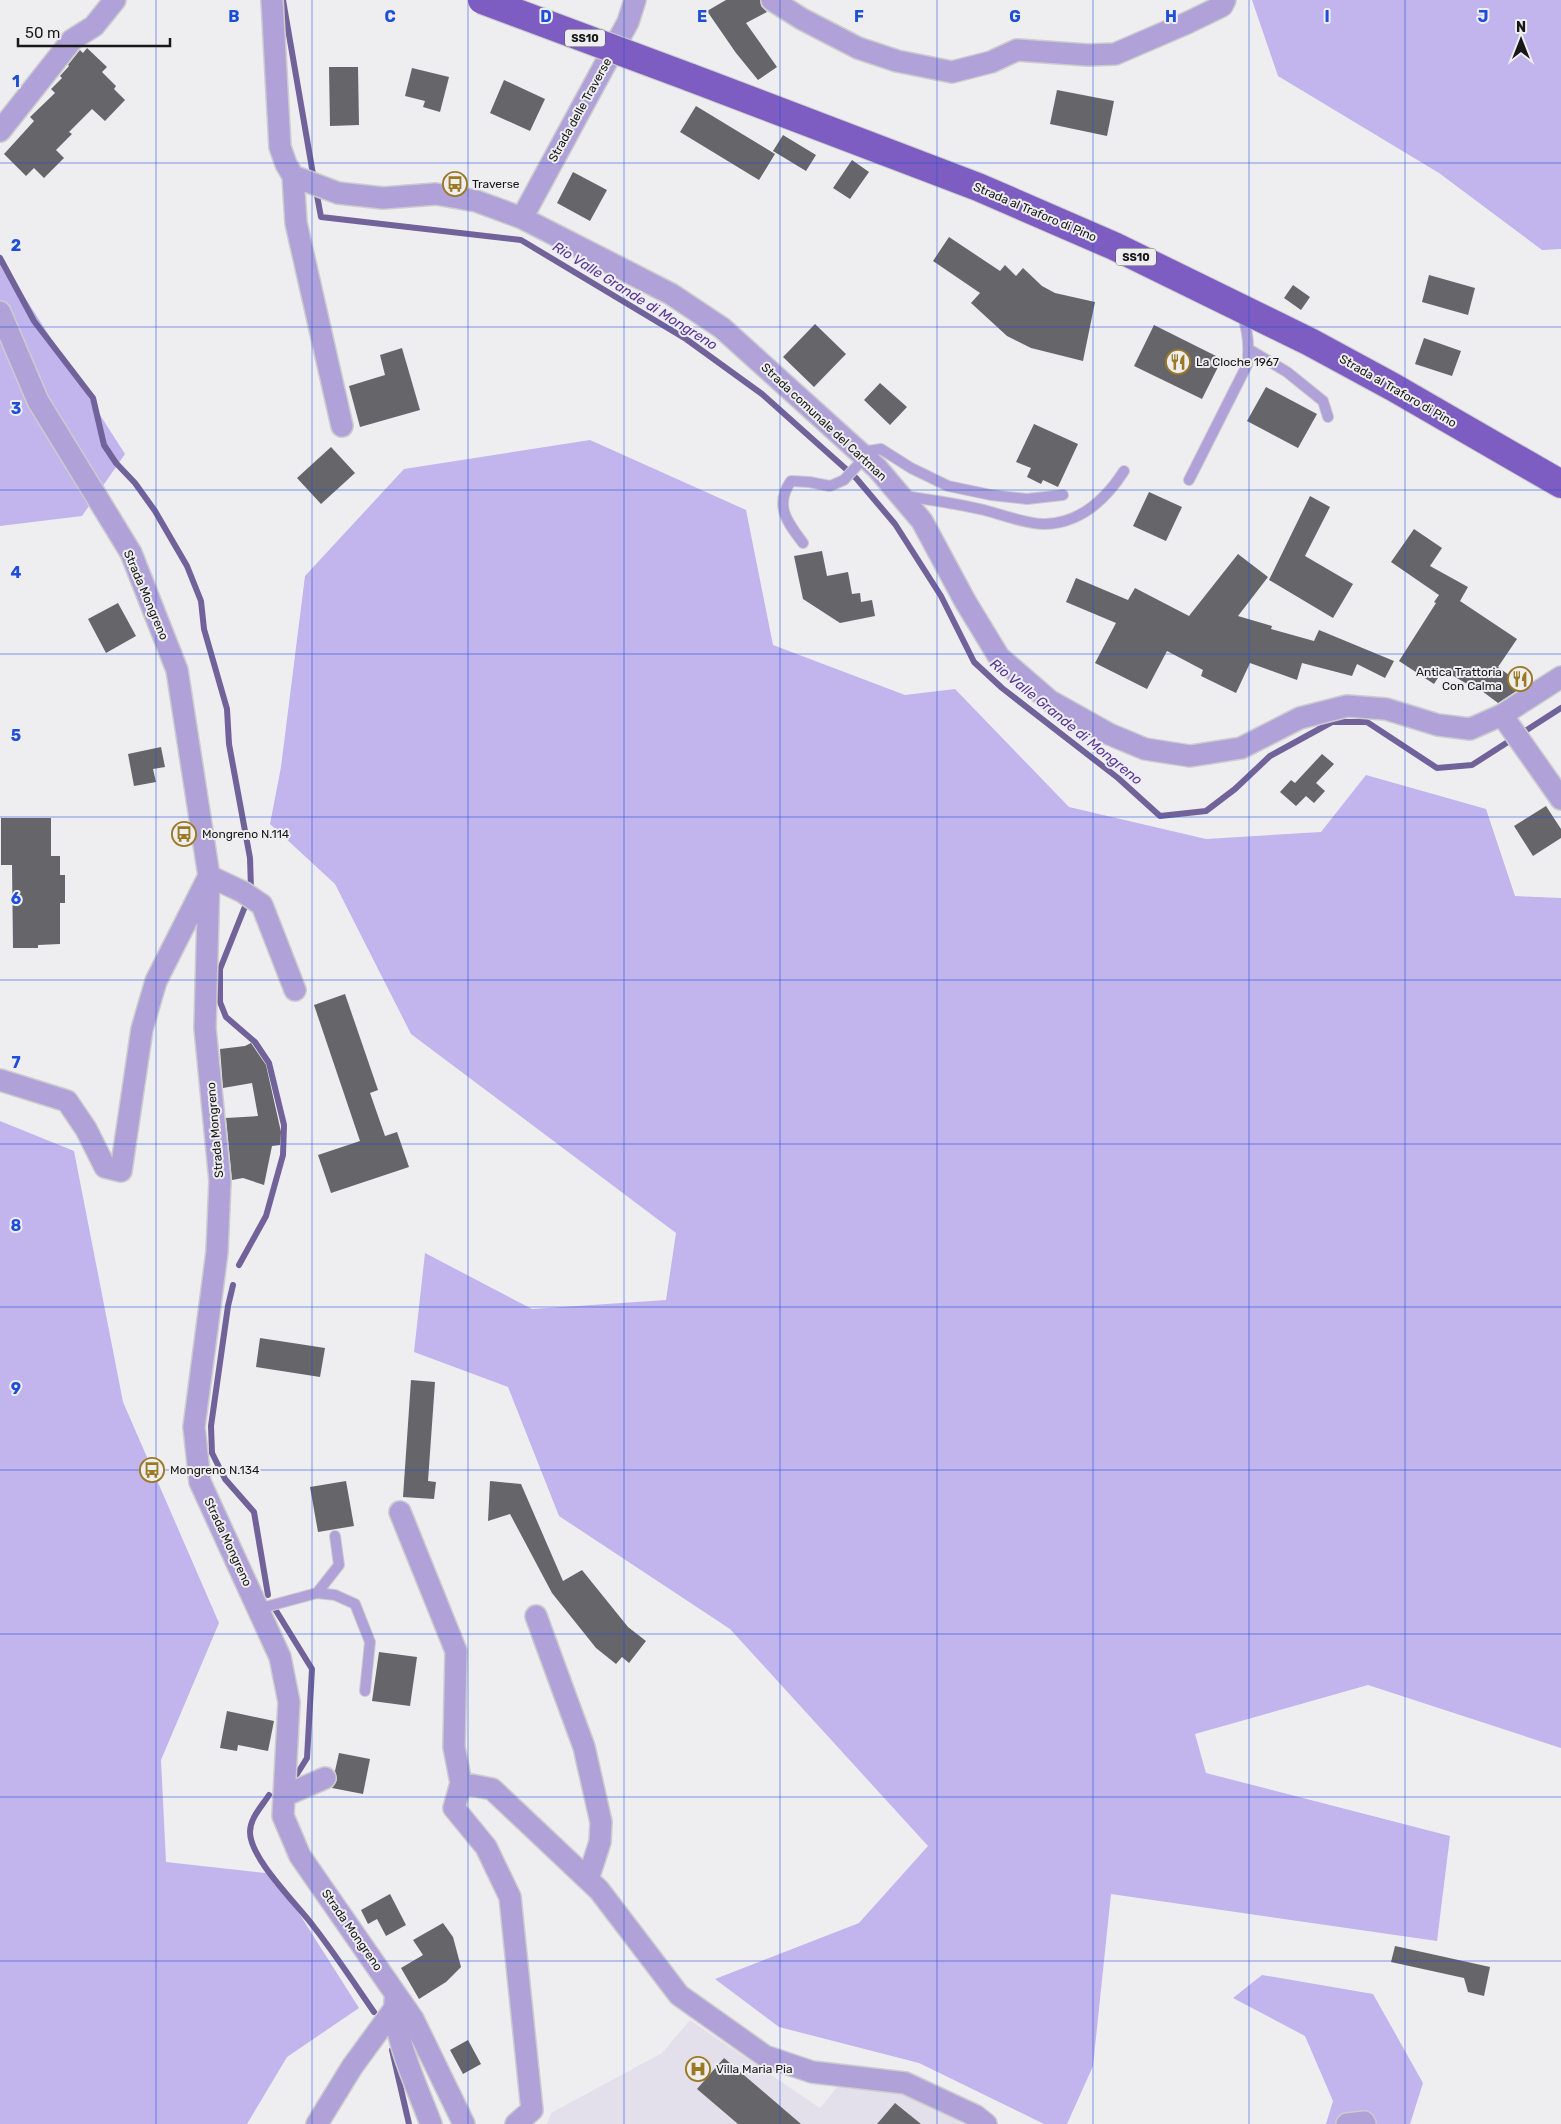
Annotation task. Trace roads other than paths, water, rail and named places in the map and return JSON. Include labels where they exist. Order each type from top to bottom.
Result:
[{"type":"main road","name":"Strada al Traforo di Pino","points":[[482,0],[978,187],[1114,246],[1239,306],[1393,387],[1561,484]]},
{"type":"street","points":[[0,132],[72,40],[94,26],[115,0]]},
{"type":"street","points":[[272,0],[280,147],[286,164],[297,178],[296,223],[342,426]]},
{"type":"street","name":"Strada delle Traverse","points":[[522,218],[628,22],[635,0]]},
{"type":"street","points":[[772,0],[802,19],[858,48],[897,61],[952,72],[991,62],[1018,50],[1088,55],[1115,54],[1222,6],[1224,0]]},
{"type":"street","name":"Strada comunale del Cartman","points":[[297,178],[338,193],[383,198],[436,194],[476,200],[522,218],[671,294],[722,328],[901,496],[922,521],[965,601],[999,657],[1050,701],[1109,734],[1145,749],[1190,756],[1241,748],[1300,718],[1347,706],[1386,709],[1438,725],[1470,729],[1503,718],[1561,677]]},
{"type":"street","name":"Strada Mongreno","points":[[0,312],[38,401],[131,553],[177,670],[209,876],[205,1028],[220,1181],[217,1252],[194,1427],[200,1482],[280,1657],[289,1702],[283,1816],[300,1856],[395,2001],[413,2019],[464,2124]]},
{"type":"street","points":[[1503,718],[1561,799]]},
{"type":"street","points":[[0,1080],[67,1101],[86,1129],[105,1167],[121,1171],[142,1030],[156,981],[209,876],[244,892],[262,904],[295,990]]},
{"type":"street","points":[[400,1512],[456,1651],[454,1747],[461,1783],[454,1808],[486,1847],[510,1897],[532,2110],[521,2123]]},
{"type":"street","points":[[536,1616],[584,1747],[601,1822],[600,1842],[588,1879]]},
{"type":"street","points":[[284,1796],[325,1778]]},
{"type":"street","points":[[461,1783],[492,1790],[599,1890],[679,1995],[765,2056],[812,2072],[905,2083],[976,2116],[986,2124]]},
{"type":"street","points":[[317,2124],[395,2001]]},
{"type":"street","points":[[395,2001],[408,2063],[431,2124]]},
{"type":"street","points":[[1347,2124],[1364,2122],[1365,2124]]},
{"type":"lane","points":[[1189,480],[1247,364],[1250,350],[1247,328],[1239,306]]},
{"type":"lane","points":[[1250,350],[1287,372],[1323,402],[1328,417]]},
{"type":"lane","points":[[803,543],[787,522],[783,504],[783,492],[791,481],[830,486],[844,480],[861,458],[881,449],[911,468],[948,486],[990,495],[1027,499],[1063,495]]},
{"type":"lane","points":[[901,496],[947,502],[1043,524],[1067,521],[1094,507],[1112,489],[1124,471]]},
{"type":"lane","points":[[317,1593],[339,1565],[335,1536]]},
{"type":"lane","points":[[258,1608],[317,1593],[335,1595],[355,1604],[370,1642],[365,1691]]},
{"type":"waterway","name":"Rio Valle Grande di Mongreno","points":[[283,0],[314,180]]},
{"type":"waterway","name":"Rio Valle Grande di Mongreno","points":[[316,190],[321,217],[521,240],[686,339],[762,394],[856,478],[895,524],[941,596],[974,662],[1002,688],[1118,778],[1160,816],[1206,811],[1235,789],[1270,756],[1332,722],[1367,722],[1437,768],[1472,765],[1561,708]]},
{"type":"waterway","points":[[0,258],[34,321],[93,398],[104,445],[116,463],[135,483],[155,511],[187,566],[201,601],[204,629],[227,709],[229,744],[250,858],[251,889]]},
{"type":"waterway","points":[[239,1265],[266,1216],[283,1155],[284,1125],[269,1063],[255,1042],[226,1017],[220,1002],[220,969],[246,904]]},
{"type":"waterway","points":[[233,1285],[228,1306],[211,1426],[212,1453],[225,1479],[254,1512],[268,1595]]},
{"type":"waterway","points":[[275,1609],[312,1669],[307,1758],[297,1774]]},
{"type":"waterway","points":[[269,1795],[254,1817],[250,1832],[252,1843],[266,1868],[322,1937],[374,2012]]},
{"type":"waterway","points":[[392,2050],[409,2124]]},
{"type":"place","name":"Traverse","points":[[455,184]]},
{"type":"place","name":"La Cloche 1967","points":[[1178,362]]},
{"type":"place","name":"Antica Trattoria Con Calma","points":[[1520,679]]},
{"type":"place","name":"Mongreno N.114","points":[[184,834]]},
{"type":"place","name":"Mongreno N.134","points":[[152,1470]]},
{"type":"place","name":"Villa Maria Pia","points":[[698,2069]]}]
